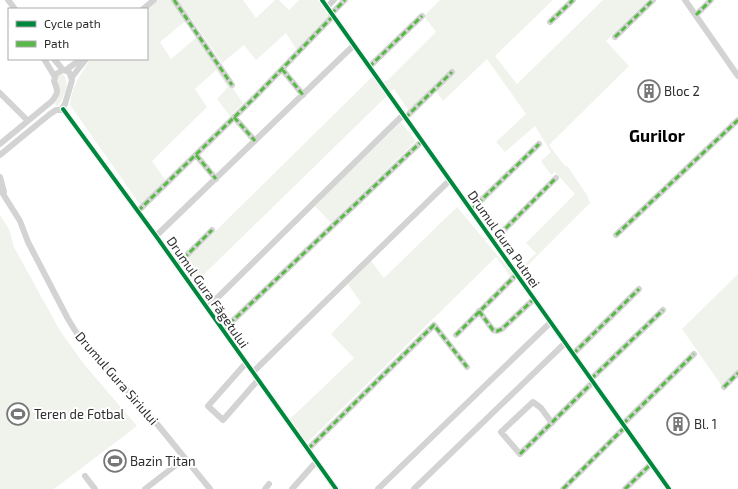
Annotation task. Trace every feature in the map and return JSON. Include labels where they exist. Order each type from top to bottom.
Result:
[{"type":"street","points":[[144,8],[154,0]]},
{"type":"street","points":[[174,0],[232,85]]},
{"type":"street","name":"Drumul Gura Putnei","points":[[322,0],[669,489]]},
{"type":"street","points":[[327,7],[334,0]]},
{"type":"street","points":[[138,211],[282,69],[345,0]]},
{"type":"street","points":[[550,22],[572,0]]},
{"type":"street","points":[[615,37],[653,0]]},
{"type":"street","points":[[685,0],[738,76]]},
{"type":"street","points":[[696,15],[711,0]]},
{"type":"street","points":[[370,67],[422,16]]},
{"type":"street","points":[[156,236],[354,45]]},
{"type":"street","points":[[45,60],[55,77]]},
{"type":"street","points":[[55,60],[69,72],[72,77]]},
{"type":"street","points":[[0,144],[52,101],[58,90],[54,81],[58,72],[65,70],[80,60]]},
{"type":"street","points":[[0,155],[59,110],[67,101],[72,77],[85,60]]},
{"type":"street","points":[[282,69],[303,95]]},
{"type":"street","points":[[207,308],[404,116],[452,72]]},
{"type":"street","points":[[0,93],[28,121]]},
{"type":"street","name":"Drumul Gura Făgetului","points":[[52,101],[52,106],[59,110],[138,211],[336,489]]},
{"type":"street","points":[[234,117],[255,141]]},
{"type":"street","points":[[616,235],[738,120]]},
{"type":"street","points":[[223,330],[422,140]]},
{"type":"street","points":[[471,210],[539,144]]},
{"type":"street","points":[[196,155],[216,179]]},
{"type":"street","name":"Drumul Gura Siriului","points":[[0,177],[5,195]]},
{"type":"street","points":[[493,241],[556,178]]},
{"type":"street","points":[[253,372],[450,180]]},
{"type":"street","name":"Drumul Gura Siriului","points":[[0,189],[20,221],[28,242],[76,332],[153,419],[210,489]]},
{"type":"street","points":[[177,265],[212,230]]},
{"type":"street","points":[[456,335],[517,274]]},
{"type":"street","points":[[573,354],[640,288]]},
{"type":"street","points":[[479,311],[493,330],[497,331],[502,329],[534,299]]},
{"type":"street","points":[[552,423],[542,408],[533,402],[500,432],[520,454],[552,423],[592,380],[663,310]]},
{"type":"street","points":[[378,489],[551,322]]},
{"type":"street","points":[[308,450],[434,325],[467,367]]},
{"type":"street","points":[[414,489],[565,343]]},
{"type":"street","points":[[563,489],[694,354]]},
{"type":"street","points":[[246,363],[208,406],[223,420],[258,380]]},
{"type":"street","points":[[724,387],[738,373]]},
{"type":"street","points":[[146,489],[185,458]]},
{"type":"street","points":[[292,489],[316,462]]},
{"type":"street","points":[[625,489],[651,464]]},
{"type":"street","points":[[85,476],[95,489]]},
{"type":"shaded area","points":[[158,0],[243,0],[256,18],[275,0],[279,0],[289,10],[299,0],[318,0],[330,18],[297,50],[286,33],[256,60],[244,45],[222,63],[190,17],[160,42],[171,59],[197,37],[243,103],[230,116],[217,99],[228,87],[216,70],[195,89],[207,107],[152,161],[166,181],[141,206],[70,105],[74,87],[89,60],[148,60],[148,8]]},
{"type":"shaded area","points":[[440,0],[553,0],[495,56],[517,84],[603,0],[648,0],[606,41],[629,66],[549,145],[564,165],[568,167],[587,195],[590,203],[513,280],[496,257],[307,443],[290,419],[354,358],[331,334],[361,303],[348,284],[371,261],[384,278],[457,207],[514,275],[536,253],[526,243],[575,194],[555,172],[551,175],[541,161],[551,152],[535,126],[505,152],[496,142],[526,114],[487,59],[443,101],[434,88],[409,111],[394,89],[196,282],[182,264],[373,76],[377,83],[388,80],[436,32],[424,16]]},
{"type":"shaded area","points":[[62,74],[66,78],[66,90],[58,106],[56,106],[55,103],[58,98],[57,78]]},
{"type":"shaded area","points":[[401,122],[416,141],[331,223],[315,206]]},
{"type":"shaded area","points":[[0,215],[9,229],[14,247],[59,329],[83,363],[137,426],[54,489],[0,489]]},
{"type":"shaded area","points":[[738,274],[738,371],[722,386],[682,329]]},
{"type":"marked path","points":[[174,0],[232,85]]},
{"type":"marked path","points":[[331,14],[345,0]]},
{"type":"marked path","points":[[550,22],[573,0]]},
{"type":"marked path","points":[[615,37],[653,0]]},
{"type":"marked path","points":[[696,15],[711,0]]},
{"type":"marked path","points":[[138,211],[254,98],[333,16]]},
{"type":"marked path","points":[[369,67],[422,16]]},
{"type":"marked path","points":[[282,69],[303,95]]},
{"type":"marked path","points":[[405,118],[452,72]]},
{"type":"marked path","points":[[234,117],[255,141]]},
{"type":"marked path","points":[[616,235],[738,120]]},
{"type":"marked path","points":[[223,330],[422,141]]},
{"type":"marked path","points":[[471,210],[539,144]]},
{"type":"marked path","points":[[196,155],[216,179]]},
{"type":"marked path","points":[[493,241],[556,178]]},
{"type":"marked path","points":[[177,265],[212,230]]},
{"type":"marked path","points":[[456,335],[517,274]]},
{"type":"marked path","points":[[573,354],[639,289]]},
{"type":"marked path","points":[[479,311],[493,330],[497,331],[502,329],[534,299]]},
{"type":"marked path","points":[[591,379],[663,310]]},
{"type":"marked path","points":[[308,449],[434,325],[467,367]]},
{"type":"marked path","points":[[623,424],[694,354]]},
{"type":"marked path","points":[[724,387],[738,373]]},
{"type":"marked path","points":[[520,454],[593,382]]},
{"type":"marked path","points":[[563,489],[625,427]]},
{"type":"marked path","points":[[625,489],[651,464]]},
{"type":"cycle path","points":[[322,0],[669,489]]},
{"type":"cycle path","points":[[63,109],[156,236],[336,489]]},
{"type":"place","name":"Bloc 2","points":[[649,91]]},
{"type":"place","name":"Teren de Fotbal","points":[[18,414]]},
{"type":"place","name":"Bl. 1","points":[[678,424]]},
{"type":"place","name":"Bazin Titan","points":[[115,461]]},
{"type":"district","name":"Gurilor","points":[[657,136]]}]
